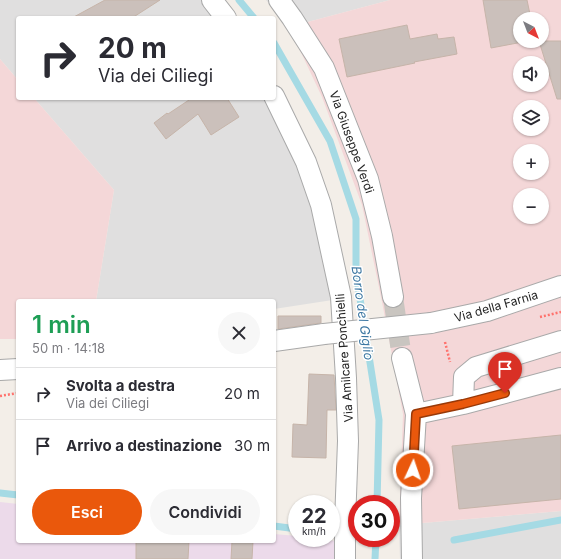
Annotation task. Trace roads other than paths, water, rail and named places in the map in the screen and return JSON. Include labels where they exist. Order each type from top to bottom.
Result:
[{"type":"street","points":[[212,0],[224,16]]},
{"type":"street","name":"Via Giuseppe Verdi","points":[[279,0],[324,68],[368,179],[382,236],[393,297]]},
{"type":"street","name":"Via Amilcare Ponchielli","points":[[276,100],[306,162],[321,205],[341,297],[348,441],[345,559]]},
{"type":"street","name":"Via della Farnia","points":[[276,341],[324,334],[431,323],[488,310],[561,286]]},
{"type":"street","points":[[463,404],[464,377],[476,367],[561,340]]},
{"type":"street","points":[[402,358],[416,414],[411,498],[412,559]]},
{"type":"street","points":[[0,370],[16,369]]},
{"type":"street","points":[[416,414],[463,404],[561,378]]},
{"type":"waterway","name":"Borro del Giglio","points":[[239,0],[252,16]]},
{"type":"waterway","name":"Borro del Giglio","points":[[276,46],[330,141],[356,219],[356,273],[379,420],[377,495]]},
{"type":"waterway","points":[[0,493],[16,495]]},
{"type":"waterway","points":[[454,540],[561,520]]},
{"type":"waterway","points":[[276,526],[288,528]]},
{"type":"waterway","name":"Borro del Giglio","points":[[375,559],[376,547]]},
{"type":"tunnel","points":[[393,297],[402,358]]}]
